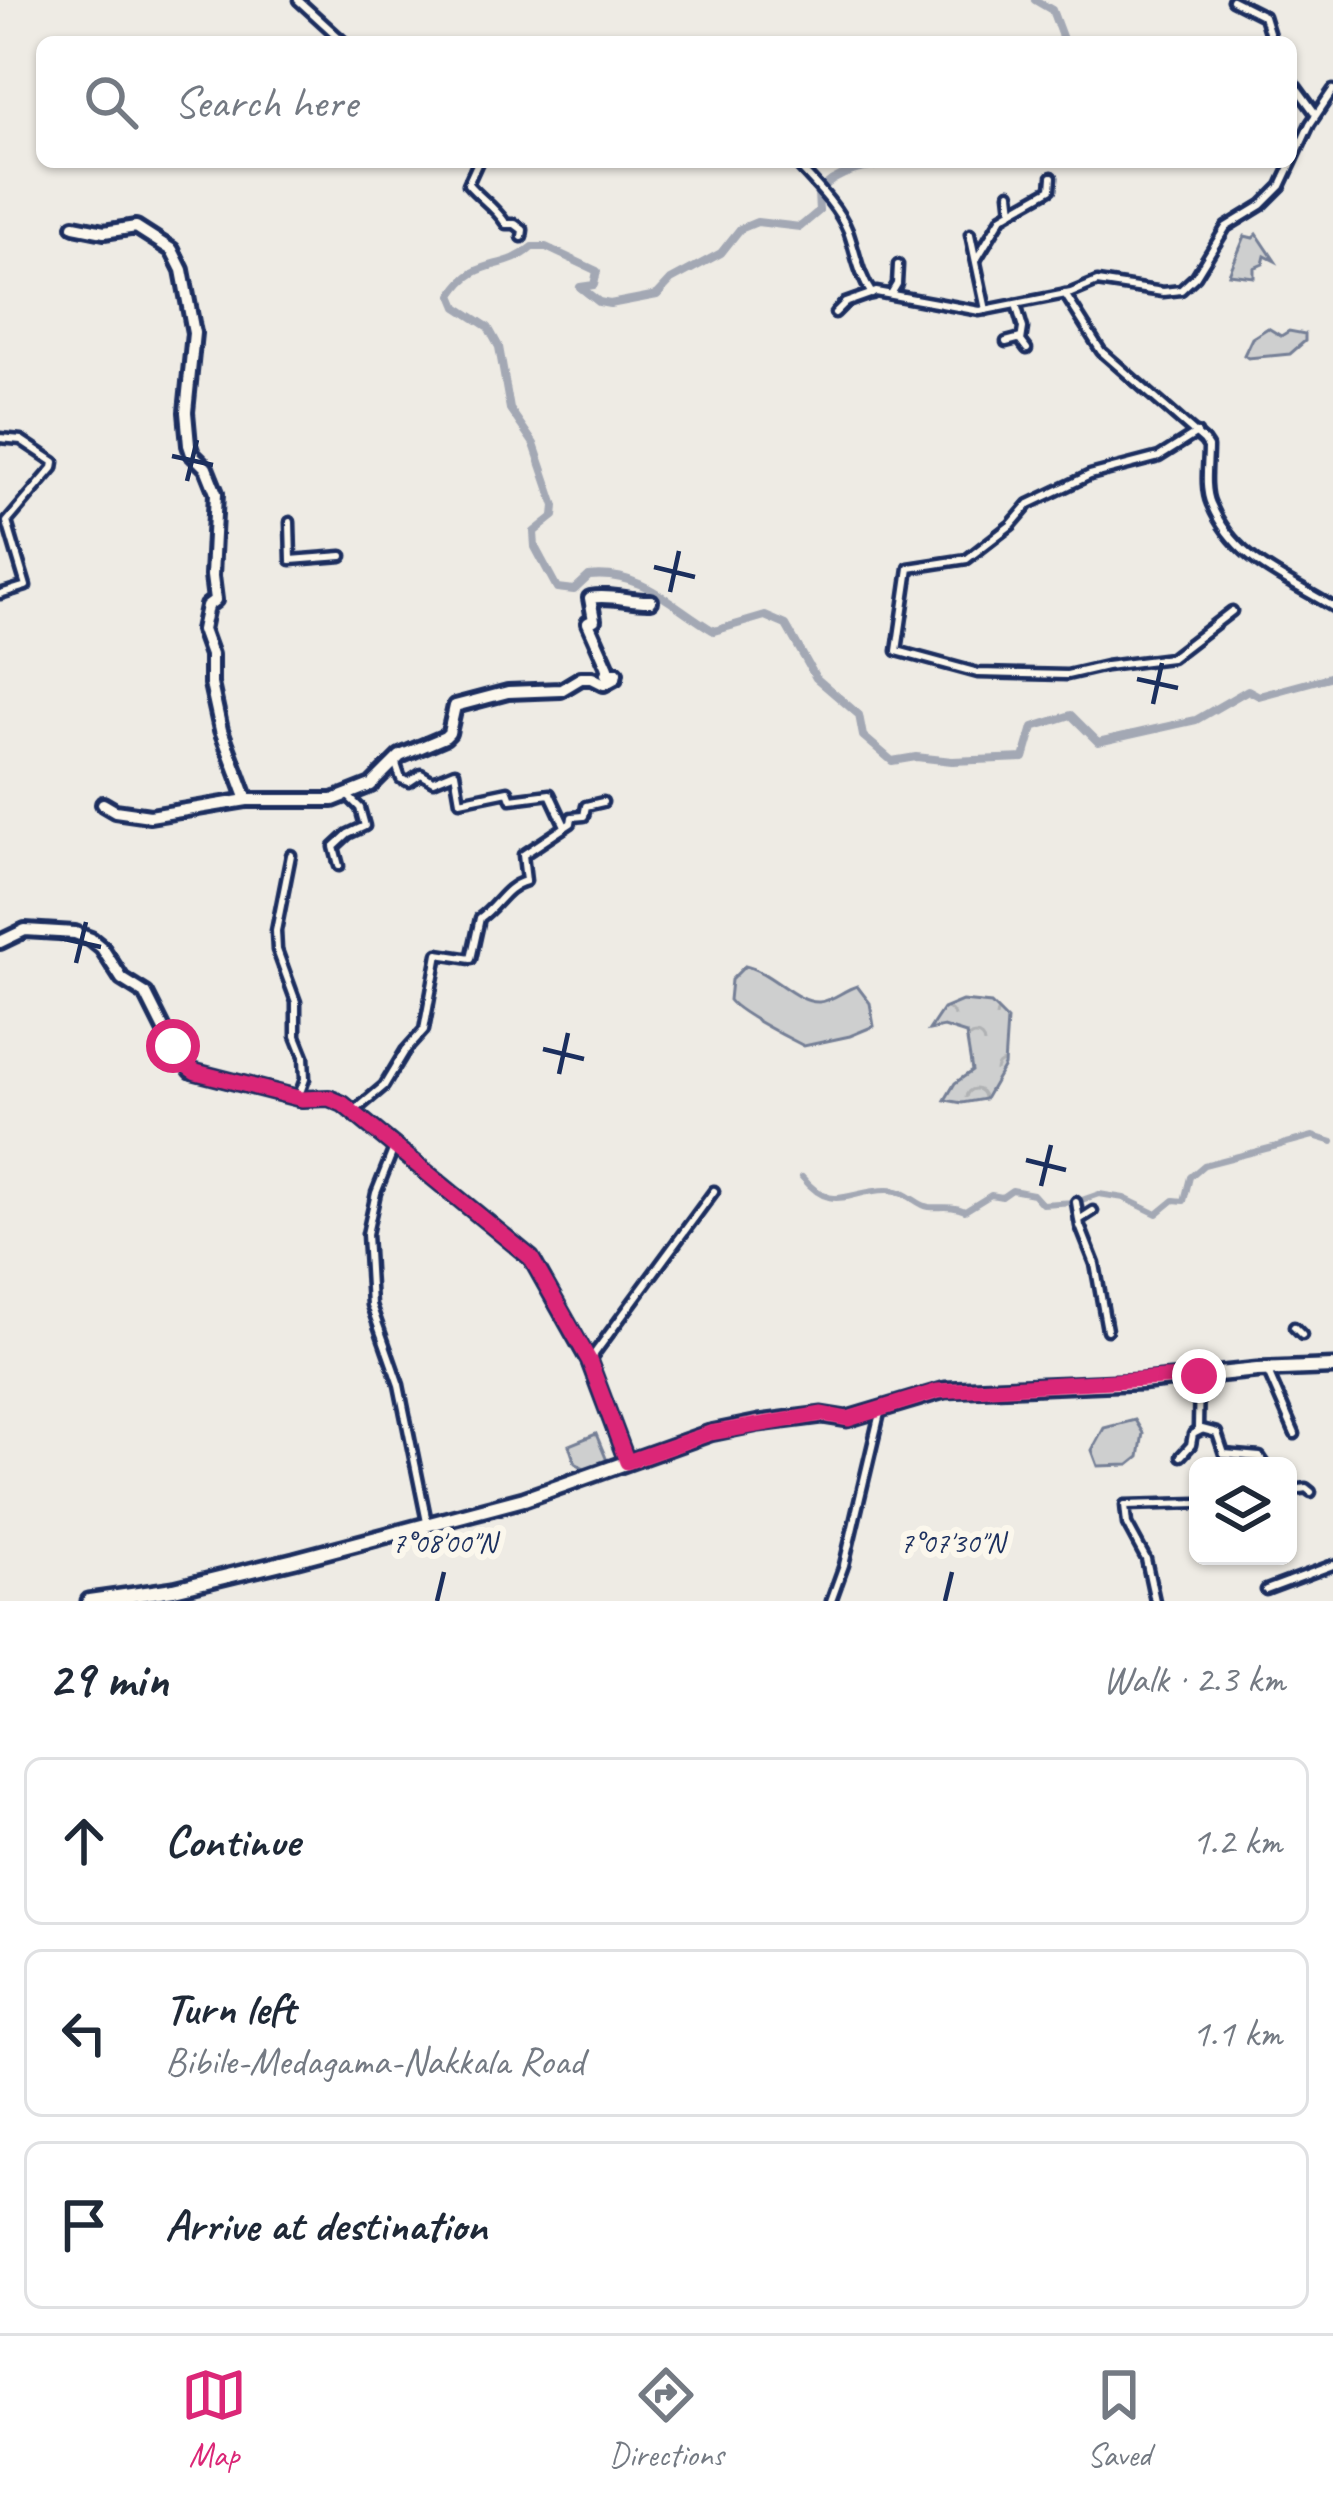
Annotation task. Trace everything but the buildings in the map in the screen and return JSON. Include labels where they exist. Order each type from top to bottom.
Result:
[{"type":"main road","points":[[74,226],[104,232],[136,227],[172,250],[182,270],[194,333],[186,412],[188,445],[206,468],[216,493],[215,600],[207,606],[202,630],[211,655],[219,724],[247,800]]},
{"type":"main road","points":[[103,804],[115,811],[150,816],[247,800],[320,802],[348,796],[382,777],[395,760],[445,737],[455,706],[465,701],[529,689],[561,690],[580,678],[604,684],[615,678],[616,674],[606,674],[608,668],[588,623],[594,620],[590,598],[651,601]]},
{"type":"main road","points":[[0,942],[25,929],[91,939],[122,979],[146,994],[192,1071],[298,1098],[329,1098],[528,1254],[589,1360],[627,1462]]},
{"type":"main road","points":[[89,1601],[237,1575],[524,1499],[710,1433],[822,1414],[848,1419],[946,1390],[1332,1368]]},
{"type":"street","points":[[298,0],[337,36]]},
{"type":"street","points":[[1232,0],[1264,16],[1270,36]]},
{"type":"street","points":[[1297,88],[1315,113]]},
{"type":"street","points":[[1297,152],[1315,113],[1333,90]]},
{"type":"street","points":[[475,168],[468,184],[497,208],[506,224],[523,230],[522,237]]},
{"type":"street","points":[[801,168],[848,231],[861,279],[872,294]]},
{"type":"street","points":[[835,313],[845,303],[872,294],[986,310],[1102,282],[1163,292],[1186,288],[1226,227],[1262,205],[1281,186],[1289,168]]},
{"type":"street","points":[[976,260],[1002,217],[1051,189],[1052,177]]},
{"type":"street","points":[[1010,193],[1012,211]]},
{"type":"street","points":[[970,234],[986,310]]},
{"type":"street","points":[[891,294],[898,265]]},
{"type":"street","points":[[1065,294],[1101,351],[1208,447],[1209,502],[1229,531],[1259,565],[1333,607]]},
{"type":"street","points":[[1016,304],[1027,349]]},
{"type":"street","points":[[1006,342],[1021,338]]},
{"type":"street","points":[[1197,433],[1159,458],[1090,475],[1029,504],[967,560],[909,568],[897,651],[978,673],[1067,675],[1171,658],[1232,611]]},
{"type":"street","points":[[0,438],[22,440],[54,461],[7,522],[26,586],[0,594]]},
{"type":"street","points":[[290,522],[291,560],[342,556]]},
{"type":"street","points":[[395,760],[401,779],[409,782],[421,774],[434,781],[454,772],[460,801],[508,791],[511,799],[550,794],[566,826]]},
{"type":"street","points":[[339,866],[334,847],[364,826],[365,816],[348,796]]},
{"type":"street","points":[[352,1113],[383,1086],[424,1030],[438,954],[471,959],[480,918],[494,910],[513,885],[526,880],[524,855],[572,817],[584,816],[586,806],[603,802]]},
{"type":"street","points":[[291,855],[276,931],[277,950],[296,1002],[296,1036],[304,1055],[305,1079],[298,1098]]},
{"type":"street","points":[[394,1148],[367,1230],[371,1305],[400,1385],[427,1522]]},
{"type":"street","points":[[589,1360],[714,1191]]},
{"type":"street","points":[[1076,1202],[1107,1330]]},
{"type":"street","points":[[1079,1220],[1094,1211]]},
{"type":"street","points":[[1294,1327],[1301,1335]]},
{"type":"street","points":[[1267,1369],[1295,1434]]},
{"type":"street","points":[[1199,1376],[1198,1428],[1217,1433],[1224,1454],[1260,1457]]},
{"type":"street","points":[[831,1601],[872,1456],[879,1408]]},
{"type":"street","points":[[1181,1456],[1193,1434],[1202,1430]]},
{"type":"street","points":[[1297,1490],[1311,1492]]},
{"type":"street","points":[[1155,1601],[1146,1559],[1127,1524],[1125,1505],[1189,1503]]},
{"type":"street","points":[[1266,1590],[1333,1565]]},
{"type":"green space","points":[[1257,234],[1275,261],[1265,256],[1263,264],[1254,268],[1254,277],[1229,274],[1245,236]]},
{"type":"green space","points":[[1268,328],[1281,336],[1289,331],[1305,334],[1305,341],[1290,354],[1244,355],[1252,338]]},
{"type":"green space","points":[[745,966],[810,1001],[824,1001],[857,986],[870,1003],[874,1026],[804,1046],[729,1000],[731,980]]},
{"type":"green space","points":[[962,1001],[991,1004],[1007,1020],[1004,1066],[985,1099],[962,1103],[945,1100],[955,1083],[972,1071],[966,1034],[944,1027],[929,1030],[943,1009]]},
{"type":"green space","points":[[1135,1420],[1143,1433],[1139,1457],[1129,1465],[1098,1466],[1092,1450],[1104,1428]]},
{"type":"green space","points":[[596,1434],[608,1463],[590,1471],[575,1463],[569,1445]]},
{"type":"waterway","points":[[1035,0],[1052,10],[1062,36]]},
{"type":"waterway","points":[[866,168],[827,184],[818,193],[819,211],[800,227],[757,222],[740,229],[721,253],[671,280],[657,295],[599,302],[580,287],[594,285],[597,271],[546,247],[532,247],[471,274],[452,295],[457,307],[488,327],[499,347],[510,409],[534,444],[555,506],[554,516],[534,532],[535,547],[557,588],[574,590],[589,576],[608,576],[641,584],[714,631],[765,616],[786,625],[816,678],[859,715],[863,736],[892,761],[1024,758],[1033,727],[1071,715],[1098,742],[1196,720],[1248,690],[1259,696],[1333,676]]},
{"type":"waterway","points":[[1283,1144],[1313,1136],[1333,1142]]},
{"type":"waterway","points":[[802,1177],[832,1198],[895,1191],[924,1206],[965,1211],[991,1195],[1002,1197],[1012,1190],[1033,1194],[1042,1204],[1076,1202],[1099,1194],[1124,1198],[1157,1214],[1174,1200],[1184,1201],[1190,1177],[1204,1165],[1281,1145]]},
{"type":"route","points":[[173,1046],[192,1071],[302,1099],[329,1098],[343,1104],[497,1234],[528,1254],[589,1360],[627,1462],[710,1433],[822,1414],[848,1419],[938,1391],[1199,1376]]}]
